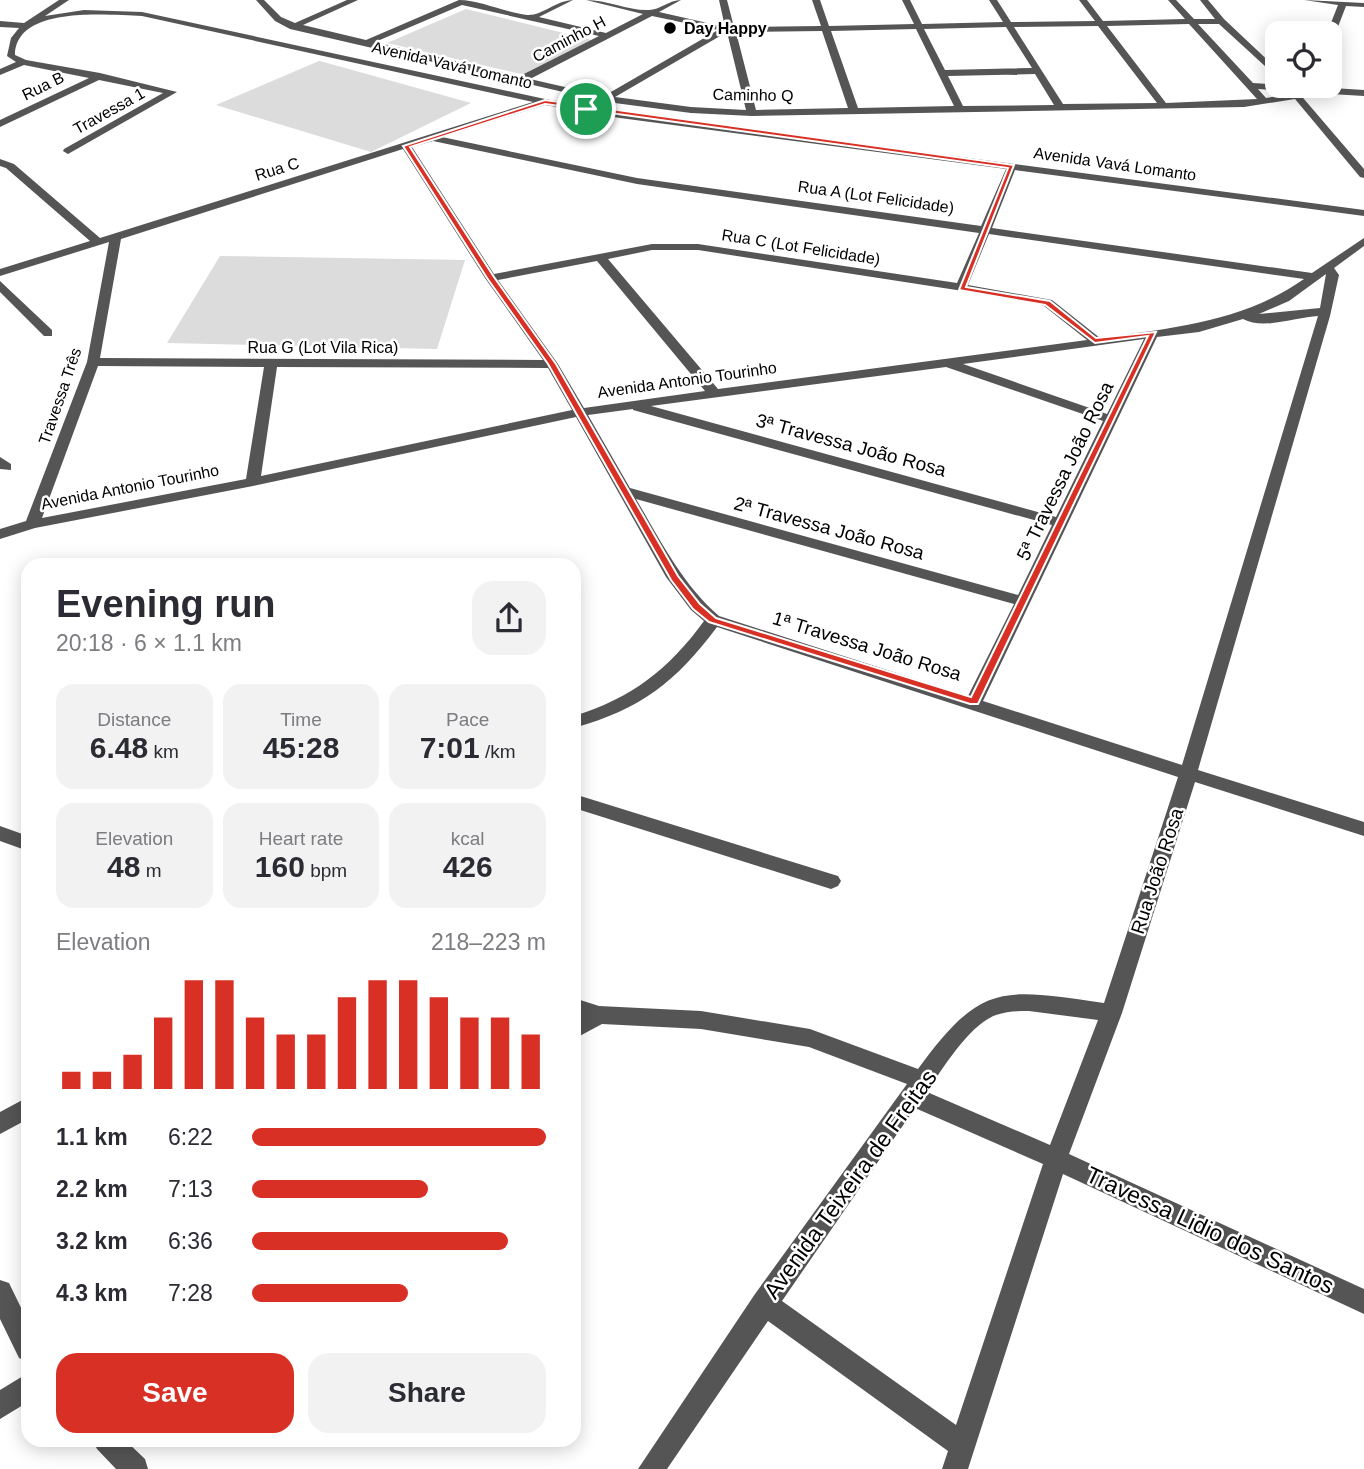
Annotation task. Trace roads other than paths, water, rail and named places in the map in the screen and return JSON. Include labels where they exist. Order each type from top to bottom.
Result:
[{"type":"street","points":[[65,0],[18,34],[10,51],[15,59],[23,62],[100,76]]},
{"type":"street","name":"Caminho Q","points":[[260,0],[278,19],[295,26],[602,101],[691,110],[752,113],[1164,106],[1244,104],[1280,98]]},
{"type":"street","points":[[267,40],[354,0]]},
{"type":"street","points":[[531,18],[569,0]]},
{"type":"street","points":[[590,0],[728,29],[1221,21]]},
{"type":"street","name":"Caminho H","points":[[516,82],[677,0]]},
{"type":"street","points":[[723,0],[728,29],[752,113]]},
{"type":"street","points":[[816,0],[854,111]]},
{"type":"street","points":[[906,0],[960,110]]},
{"type":"street","points":[[993,0],[1060,108]]},
{"type":"street","points":[[1083,0],[1164,106]]},
{"type":"street","points":[[1172,0],[1263,100]]},
{"type":"street","points":[[1204,0],[1221,21],[1265,63]]},
{"type":"street","points":[[1308,0],[1364,5]]},
{"type":"street","points":[[353,49],[464,1],[605,35]]},
{"type":"street","points":[[1336,21],[1343,2]]},
{"type":"street","name":"Avenida Vavá Lomanto","points":[[135,3],[516,82],[564,96],[1364,204]]},
{"type":"street","name":"Avenida Vavá Lomanto","points":[[0,24],[31,23],[85,12],[128,12],[545,102],[647,119],[1364,213]]},
{"type":"street","points":[[602,101],[728,29]]},
{"type":"street","points":[[1,37],[18,34]]},
{"type":"street","points":[[0,72],[23,62]]},
{"type":"street","points":[[943,73],[1038,71]]},
{"type":"street","name":"Travessa 1","points":[[68,151],[172,93],[171,90],[100,76]]},
{"type":"street","name":"Rua B","points":[[0,124],[100,76]]},
{"type":"street","points":[[1250,86],[1265,86]]},
{"type":"street","points":[[1342,90],[1364,93]]},
{"type":"street","name":"Rua C","points":[[0,273],[564,96]]},
{"type":"street","points":[[1300,98],[1364,175]]},
{"type":"street","name":"Rua A (Lot Felicidade)","points":[[433,138],[637,181],[1322,272]]},
{"type":"street","name":"1ª Travessa João Rosa","points":[[406,146],[491,278],[552,364],[674,577],[696,606],[713,620],[974,702],[1188,775],[1364,829]]},
{"type":"street","points":[[2,162],[97,242]]},
{"type":"street","points":[[961,288],[1012,166]]},
{"type":"street","name":"Travessa Três","points":[[32,524],[93,362],[116,235]]},
{"type":"street","name":"Avenida Antonio Tourinho","points":[[0,534],[32,524],[253,482],[581,412],[1095,340],[1199,328],[1238,317],[1285,298],[1364,242]]},
{"type":"street","name":"Rua C (Lot Felicidade)","points":[[491,278],[652,247],[698,247],[1048,303],[1095,340]]},
{"type":"street","points":[[600,257],[714,393]]},
{"type":"street","name":"Rua João Rosa","points":[[955,1469],[1056,1159],[1111,1013],[1188,775],[1324,311],[1333,275],[1322,272]]},
{"type":"street","points":[[0,285],[48,334]]},
{"type":"street","points":[[1238,317],[1278,318],[1324,311]]},
{"type":"street","name":"5ª Travessa João Rosa","points":[[974,702],[1153,333]]},
{"type":"street","name":"Rua G (Lot Vila Rica)","points":[[93,362],[271,365],[552,364]]},
{"type":"street","points":[[947,362],[1112,420]]},
{"type":"street","points":[[253,482],[271,365]]},
{"type":"street","name":"3ª Travessa João Rosa","points":[[631,405],[1060,523]]},
{"type":"street","name":"2ª Travessa João Rosa","points":[[625,491],[1022,601]]},
{"type":"street","points":[[581,720],[597,715],[663,677],[684,659],[713,620]]},
{"type":"street","points":[[581,803],[831,881]]},
{"type":"street","name":"Avenida Teixeira de Freitas","points":[[651,1469],[764,1303],[917,1088],[958,1036],[986,1009],[1030,1003],[1111,1013]]},
{"type":"street","points":[[581,1010],[599,1016]]},
{"type":"street","points":[[581,1026],[599,1016]]},
{"type":"street","name":"Travessa Lidio dos Santos","points":[[599,1016],[701,1020],[810,1038],[917,1088],[1056,1159],[1364,1302]]},
{"type":"street","points":[[0,1124],[21,1111]]},
{"type":"street","points":[[0,1292],[21,1335]]},
{"type":"street","points":[[764,1303],[961,1444]]},
{"type":"street","points":[[0,1406],[21,1391]]},
{"type":"street","points":[[113,1447],[135,1469]]},
{"type":"place","name":"Day Happy","points":[[670,28]]}]
